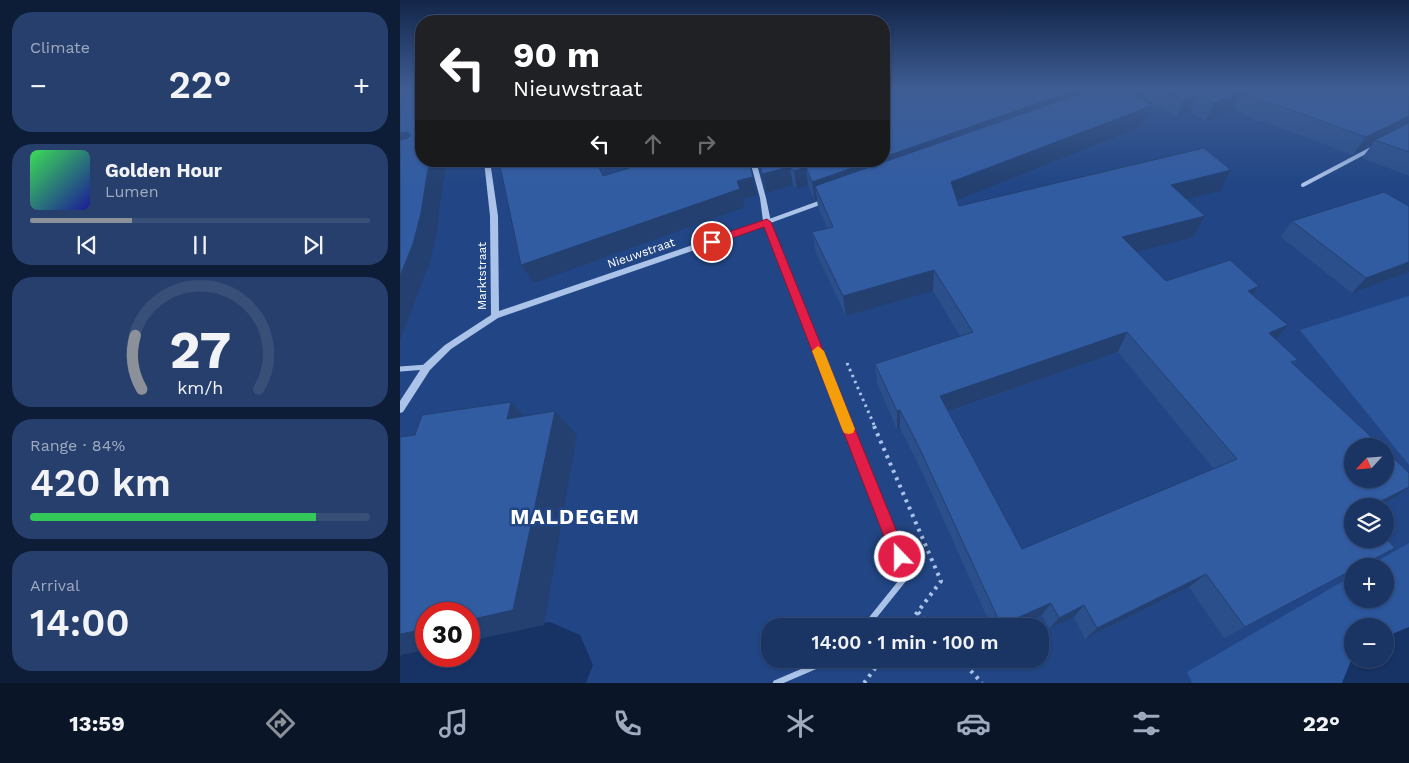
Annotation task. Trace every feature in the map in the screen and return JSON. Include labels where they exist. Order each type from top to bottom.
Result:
[{"type":"street","points":[[1302,185],[1382,144]]},
{"type":"street","name":"Marktstraat","points":[[400,410],[427,367],[448,347],[495,316],[494,216],[488,167]]},
{"type":"street","points":[[754,167],[767,222],[907,576],[873,618]]},
{"type":"street","name":"Nieuwstraat","points":[[495,316],[825,201]]},
{"type":"street","points":[[400,369],[427,367]]},
{"type":"street","points":[[776,683],[811,668]]},
{"type":"path","points":[[913,618],[918,612],[924,618]]},
{"type":"path","points":[[864,683],[875,668]]},
{"type":"path","points":[[968,668],[982,683]]},
{"type":"shaded area","points":[[1409,296],[1409,465],[1394,446],[1394,438],[1387,438],[1300,330]]},
{"type":"shaded area","points":[[1409,543],[1409,670],[1386,683],[1192,683],[1187,672],[1344,581],[1344,608],[1394,608],[1394,558],[1383,558]]},
{"type":"building","points":[[400,121],[415,121],[415,167],[429,167],[421,213],[413,244],[400,276],[400,140],[411,135],[407,132],[400,133]]},
{"type":"building","points":[[890,121],[988,121],[890,155]]},
{"type":"building","points":[[1002,121],[1112,121],[951,182],[959,206],[1204,148],[1231,170],[1171,185],[1205,216],[1122,237],[1166,281],[1230,260],[1259,286],[1248,291],[1288,325],[1269,333],[1298,360],[1291,362],[1372,438],[1344,438],[1344,488],[1394,488],[1394,459],[1409,473],[1409,487],[1387,498],[1344,498],[1344,548],[1395,548],[1376,558],[1344,558],[1344,574],[1245,627],[1206,574],[1097,628],[1084,605],[1059,618],[1051,603],[1017,618],[998,618],[918,445],[900,410],[897,411],[875,364],[973,332],[934,270],[843,296],[812,232],[833,227],[815,186],[870,167],[890,167],[890,160]],"holes":[[[1127,332],[1237,459],[1022,549],[940,396]]]},
{"type":"building","points":[[1321,121],[1399,121],[1366,137]]},
{"type":"building","points":[[1409,123],[1409,152],[1375,140]]},
{"type":"building","points":[[500,167],[599,167],[603,176],[632,167],[750,167],[753,177],[737,181],[740,189],[521,265]]},
{"type":"building","points":[[760,167],[790,167],[762,174]]},
{"type":"building","points":[[790,167],[806,167],[794,171]]},
{"type":"building","points":[[806,167],[855,167],[812,182]]},
{"type":"building","points":[[1384,192],[1409,206],[1409,262],[1366,278],[1292,221]]},
{"type":"building","points":[[511,402],[507,419],[555,411],[513,610],[480,618],[480,602],[415,602],[415,631],[400,634],[400,437],[415,435],[422,415]]},
{"type":"waterway","points":[[433,683],[550,665]]},
{"type":"waterway","points":[[1386,683],[1409,670]]},
{"type":"slow traffic","points":[[818,351],[849,429]]},
{"type":"district","name":"MALDEGEM","points":[[575,516]]},
{"type":"route","points":[[712,242],[767,222],[900,557]]}]
